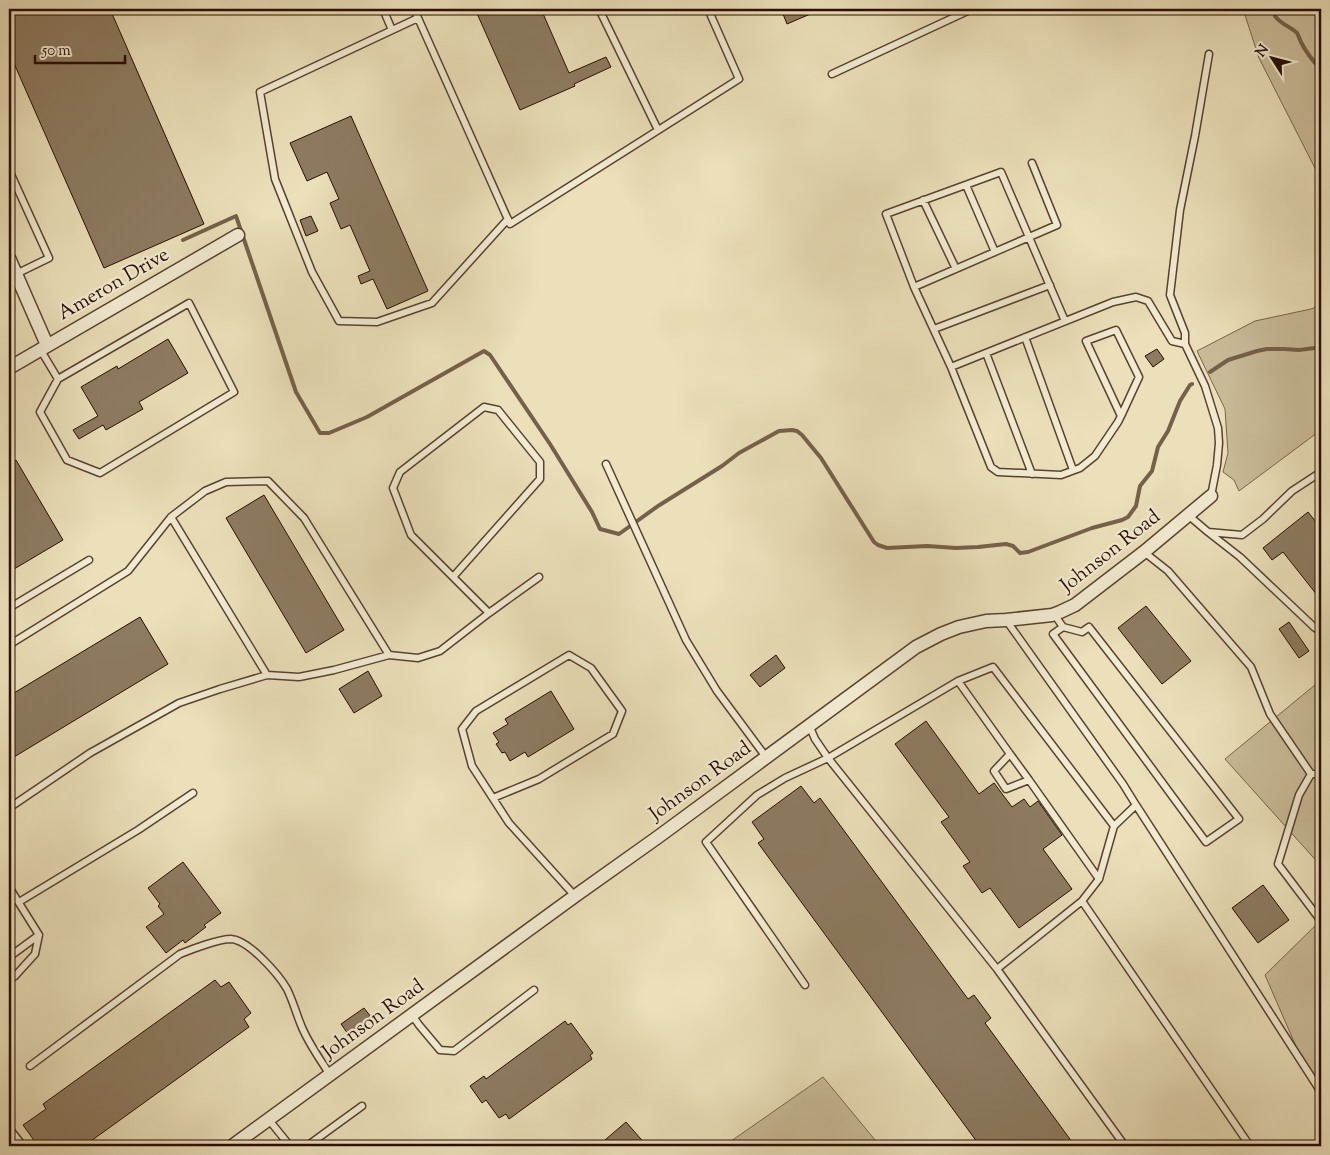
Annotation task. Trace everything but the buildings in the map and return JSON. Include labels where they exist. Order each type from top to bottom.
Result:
[{"type":"street","name":"Ameron Drive","points":[[9,368],[238,235]]},
{"type":"street","points":[[9,258],[44,347]]},
{"type":"street","name":"Johnson Road","points":[[232,1146],[916,647],[959,627],[986,621],[1054,614],[1067,609],[1082,600],[1144,552],[1212,496]]},
{"type":"lane","points":[[383,9],[392,30]]},
{"type":"lane","points":[[414,9],[510,224],[739,79],[708,9]]},
{"type":"lane","points":[[599,9],[658,130]]},
{"type":"lane","points":[[832,74],[972,9]]},
{"type":"lane","points":[[418,18],[260,92],[275,180],[312,272],[339,322],[377,322],[432,303],[508,220]]},
{"type":"lane","points":[[1209,54],[1180,210],[1170,295],[1185,333],[1185,344],[1205,386],[1218,428],[1217,458],[1212,496]]},
{"type":"lane","points":[[914,286],[1057,225],[1032,163]]},
{"type":"lane","points":[[9,170],[49,258],[16,274]]},
{"type":"lane","points":[[1065,321],[1001,172],[886,214],[914,286],[951,367],[991,467],[998,472],[1061,475],[1080,468],[1095,456],[1120,416],[1139,377],[1116,330],[1086,341],[1120,416]]},
{"type":"lane","points":[[966,185],[995,252]]},
{"type":"lane","points":[[924,200],[956,269]]},
{"type":"lane","points":[[934,329],[1050,285]]},
{"type":"lane","points":[[951,367],[1113,302],[1136,297],[1148,301],[1172,342],[1185,344]]},
{"type":"lane","points":[[189,303],[234,392],[100,473],[67,460],[40,412],[58,379],[189,303]]},
{"type":"lane","points":[[1025,337],[1073,470]]},
{"type":"lane","points":[[44,347],[58,379]]},
{"type":"lane","points":[[986,352],[1032,474]]},
{"type":"lane","points":[[453,577],[540,480],[540,462],[498,410],[484,406],[400,472],[394,488],[411,535],[453,577],[489,613]]},
{"type":"lane","points":[[606,464],[686,640],[716,690],[766,757]]},
{"type":"lane","points":[[1208,532],[1242,534],[1263,519],[1292,491],[1321,472]]},
{"type":"lane","points":[[9,645],[128,571],[171,517],[206,492],[226,482],[268,481],[304,518],[389,654]]},
{"type":"lane","points":[[1188,515],[1240,557],[1314,628],[1321,632]]},
{"type":"lane","points":[[171,517],[267,675]]},
{"type":"lane","points":[[1144,552],[1168,571],[1251,667],[1270,714],[1312,774]]},
{"type":"lane","points":[[9,608],[89,560]]},
{"type":"lane","points":[[9,808],[90,753],[179,704],[267,675],[299,677],[334,670],[389,654],[418,658],[440,650],[539,577]]},
{"type":"lane","points":[[1054,614],[1063,627],[1082,632],[1089,627],[1239,819],[1206,842],[1053,634],[1063,627]]},
{"type":"lane","points":[[1006,620],[1123,784],[1321,1092]]},
{"type":"lane","points":[[493,798],[539,779],[612,734],[622,711],[591,668],[569,655],[476,711],[462,729],[472,766],[509,824],[575,896]]},
{"type":"lane","points":[[805,985],[706,842],[757,796],[784,778],[828,758],[958,681],[993,667],[1114,826]]},
{"type":"lane","points":[[958,681],[1099,879]]},
{"type":"lane","points":[[809,725],[815,739],[828,758],[997,969],[1125,1146]]},
{"type":"lane","points":[[1010,754],[994,771],[1006,789],[1029,780]]},
{"type":"lane","points":[[1312,774],[1321,774]]},
{"type":"lane","points":[[1312,774],[1299,795],[1278,864],[1321,921]]},
{"type":"lane","points":[[19,902],[138,830],[192,793]]},
{"type":"lane","points":[[997,969],[1082,901],[1099,879],[1114,826],[1136,805]]},
{"type":"lane","points":[[9,888],[39,935],[35,954],[9,980]]},
{"type":"lane","points":[[1082,901],[1250,1146]]},
{"type":"lane","points":[[9,957],[39,935]]},
{"type":"lane","points":[[30,1066],[180,954],[195,948],[232,939],[244,944],[257,953],[282,980],[301,1025],[330,1075]]},
{"type":"lane","points":[[412,1015],[440,1050],[454,1051],[534,990]]},
{"type":"lane","points":[[307,1146],[362,1106]]},
{"type":"lane","points":[[269,1120],[290,1146]]},
{"type":"lane","points":[[9,1128],[23,1146]]},
{"type":"shaded area","points":[[1243,9],[1321,9],[1321,180],[1259,58]]},
{"type":"shaded area","points":[[1321,305],[1321,430],[1239,491],[1234,480],[1223,472],[1228,453],[1225,409],[1197,351],[1255,321],[1311,309]]},
{"type":"shaded area","points":[[1321,680],[1321,866],[1225,759]]},
{"type":"shaded area","points":[[1321,920],[1321,1104],[1265,975]]},
{"type":"shaded area","points":[[823,1077],[880,1146],[724,1146]]},
{"type":"waterway","points":[[1276,9],[1275,16],[1297,33],[1306,51],[1321,70]]},
{"type":"waterway","points":[[183,240],[236,216],[296,392],[320,433],[329,433],[367,417],[484,351],[490,355],[550,444],[592,512],[600,529],[619,534],[739,453],[779,431],[792,430],[802,435],[821,458],[874,542],[878,545],[887,548],[927,546],[956,548],[1006,544],[1013,546],[1020,553],[1028,552],[1092,528],[1128,517],[1136,506],[1140,486],[1152,471],[1158,447],[1168,431],[1180,401],[1192,384]]},
{"type":"waterway","points":[[1210,372],[1228,360],[1257,351],[1267,349],[1299,350],[1321,348]]}]
